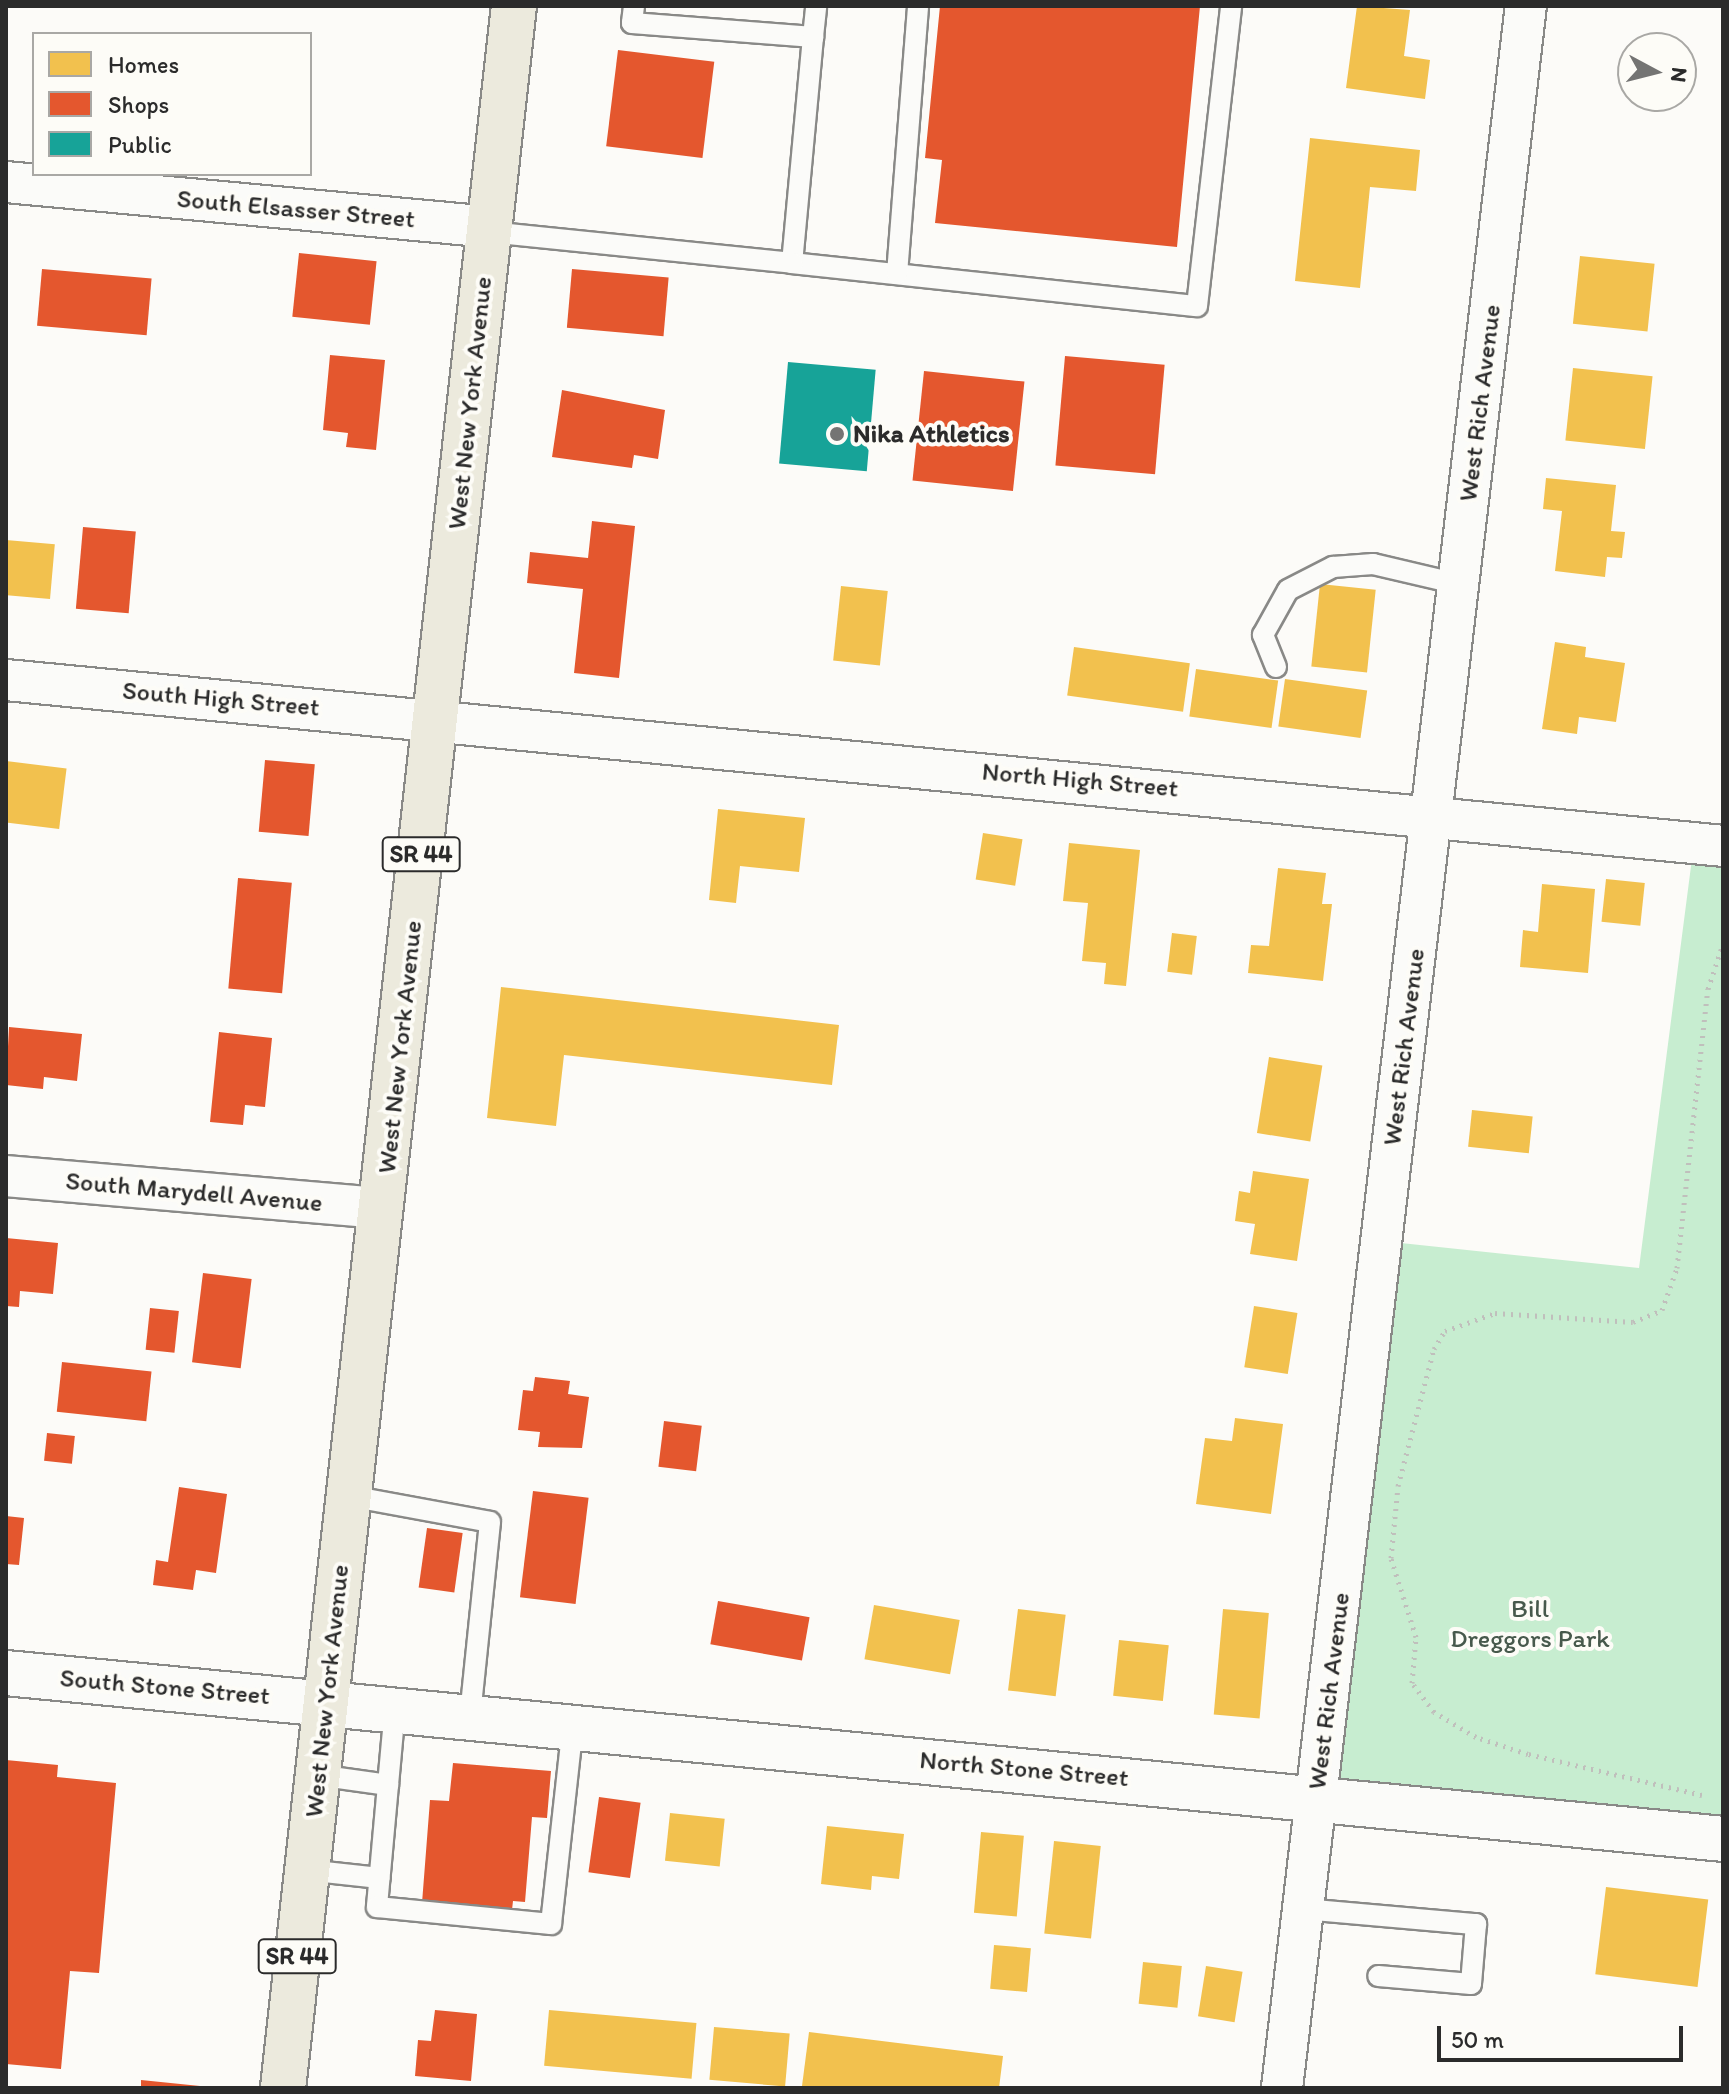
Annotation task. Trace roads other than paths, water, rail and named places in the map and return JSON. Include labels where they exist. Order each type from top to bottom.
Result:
[{"type":"main road","name":"West New York Avenue","points":[[283,2088],[514,6]]},
{"type":"street","name":"West Rich Avenue","points":[[1282,2088],[1526,6]]},
{"type":"street","name":"South Elsasser Street","points":[[6,182],[490,230]]},
{"type":"street","name":"South High Street","points":[[6,680],[436,719]]},
{"type":"street","name":"North High Street","points":[[436,719],[1432,813],[1723,846]]},
{"type":"street","name":"South Marydell Avenue","points":[[6,1176],[382,1208]]},
{"type":"street","name":"South Stone Street","points":[[6,1673],[325,1701]]},
{"type":"street","name":"North Stone Street","points":[[325,1701],[1723,1839]]},
{"type":"lane","points":[[634,6],[632,23],[813,37]]},
{"type":"lane","points":[[792,263],[816,6]]},
{"type":"lane","points":[[897,274],[918,6]]},
{"type":"lane","points":[[490,230],[1197,306],[1231,6]]},
{"type":"lane","points":[[1276,667],[1263,635],[1288,590],[1333,567],[1373,564],[1458,584]]},
{"type":"lane","points":[[349,1496],[490,1522],[470,1715]]},
{"type":"lane","points":[[395,1708],[377,1907],[551,1924],[573,1726]]},
{"type":"lane","points":[[317,1775],[388,1785]]},
{"type":"lane","points":[[306,1870],[380,1878]]},
{"type":"lane","points":[[1303,1909],[1476,1924],[1471,1984],[1378,1976]]},
{"type":"place","name":"Nika Athletics","points":[[837,434]]},
{"type":"park label","name":"Bill Dreggors Park","points":[[1530,1624]]}]
